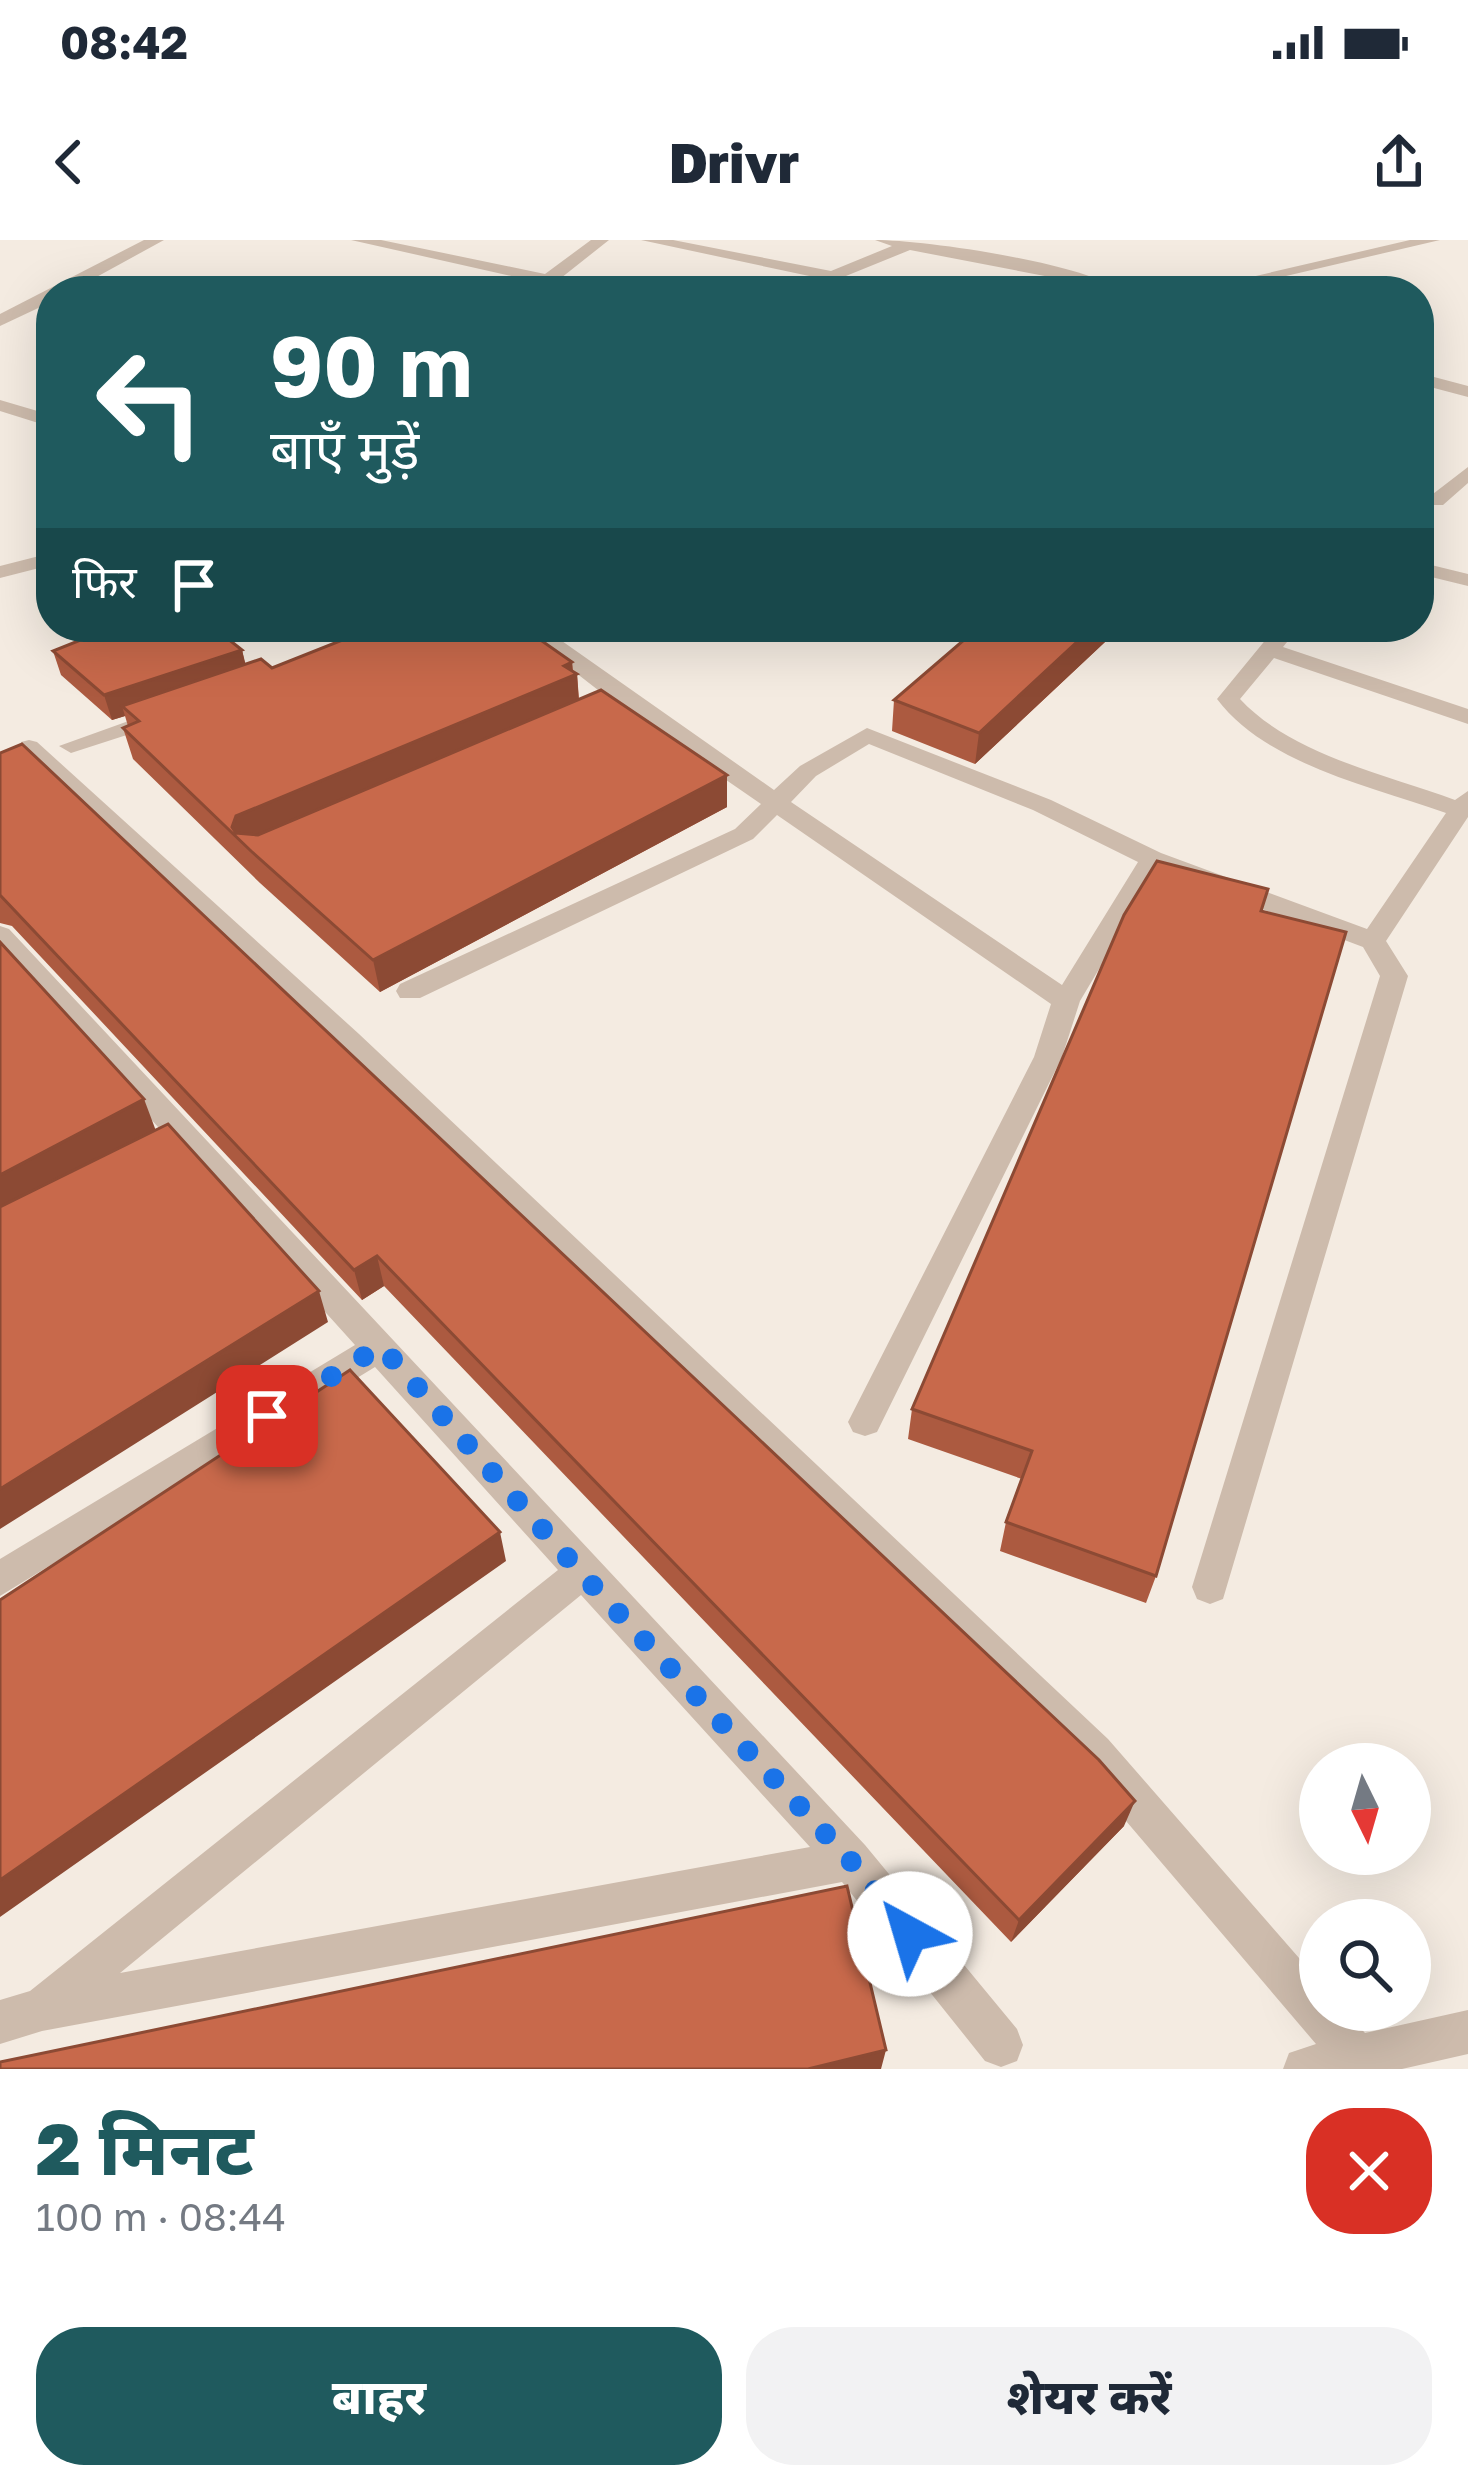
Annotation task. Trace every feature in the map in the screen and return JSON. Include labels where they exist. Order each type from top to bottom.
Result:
[{"type":"street","points":[[87,276],[156,240]]},
{"type":"street","points":[[359,240],[529,276]]},
{"type":"street","points":[[553,276],[601,240]]},
{"type":"street","points":[[649,240],[832,276],[909,245]]},
{"type":"street","points":[[883,240],[1070,276]]},
{"type":"street","points":[[1265,276],[1432,240]]},
{"type":"street","points":[[0,321],[36,303]]},
{"type":"street","points":[[1434,382],[1468,392]]},
{"type":"street","points":[[0,405],[36,416]]},
{"type":"street","points":[[1436,501],[1468,473]]},
{"type":"street","points":[[0,572],[36,563]]},
{"type":"street","points":[[1434,572],[1468,580]]},
{"type":"street","points":[[545,642],[614,703],[780,803],[1066,1001]]},
{"type":"street","points":[[1275,642],[1228,700],[1238,716],[1297,747],[1464,804],[1372,941]]},
{"type":"street","points":[[1269,649],[1468,717]]},
{"type":"street","points":[[71,746],[182,709]]},
{"type":"street","points":[[410,991],[744,835],[808,771],[876,727],[1153,859],[1372,941],[1394,976],[1210,1587]]},
{"type":"street","points":[[29,747],[349,1041],[1094,1753],[1356,2057]]},
{"type":"street","points":[[865,1422],[1048,1057],[1066,1001],[1153,859]]},
{"type":"street","points":[[0,935],[173,1139],[381,1346],[581,1573],[850,1860],[1001,2045]]},
{"type":"street","points":[[0,1579],[381,1346]]},
{"type":"street","points":[[42,2009],[581,1573]]},
{"type":"street","points":[[0,2022],[42,2009],[850,1860]]},
{"type":"street","points":[[1305,2069],[1468,2032]]},
{"type":"building","points":[[76,642],[232,642],[242,650],[104,695],[53,651]]},
{"type":"building","points":[[337,642],[543,642],[572,662],[564,666],[577,674],[236,816],[232,827],[236,833],[258,835],[601,690],[727,775],[373,960],[251,851],[123,728],[139,721],[122,706],[261,659],[272,668]]},
{"type":"building","points":[[962,642],[1077,642],[979,733],[894,700]]},
{"type":"building","points":[[22,744],[1099,1760],[1135,1801],[1019,1920],[377,1256],[354,1270],[0,895],[0,753]]},
{"type":"building","points":[[1157,861],[1268,889],[1261,911],[1346,932],[1156,1576],[1006,1522],[1032,1451],[912,1409],[1124,915]]},
{"type":"building","points":[[0,942],[144,1099],[0,1175]]},
{"type":"building","points":[[168,1124],[319,1291],[0,1489],[0,1207]]},
{"type":"building","points":[[350,1370],[500,1532],[0,1880],[0,1600]]},
{"type":"building","points":[[847,1886],[886,2050],[808,2069],[0,2069],[0,2062]]},
{"type":"route","points":[[267,1416],[381,1346],[581,1573],[850,1860],[910,1934]]}]
